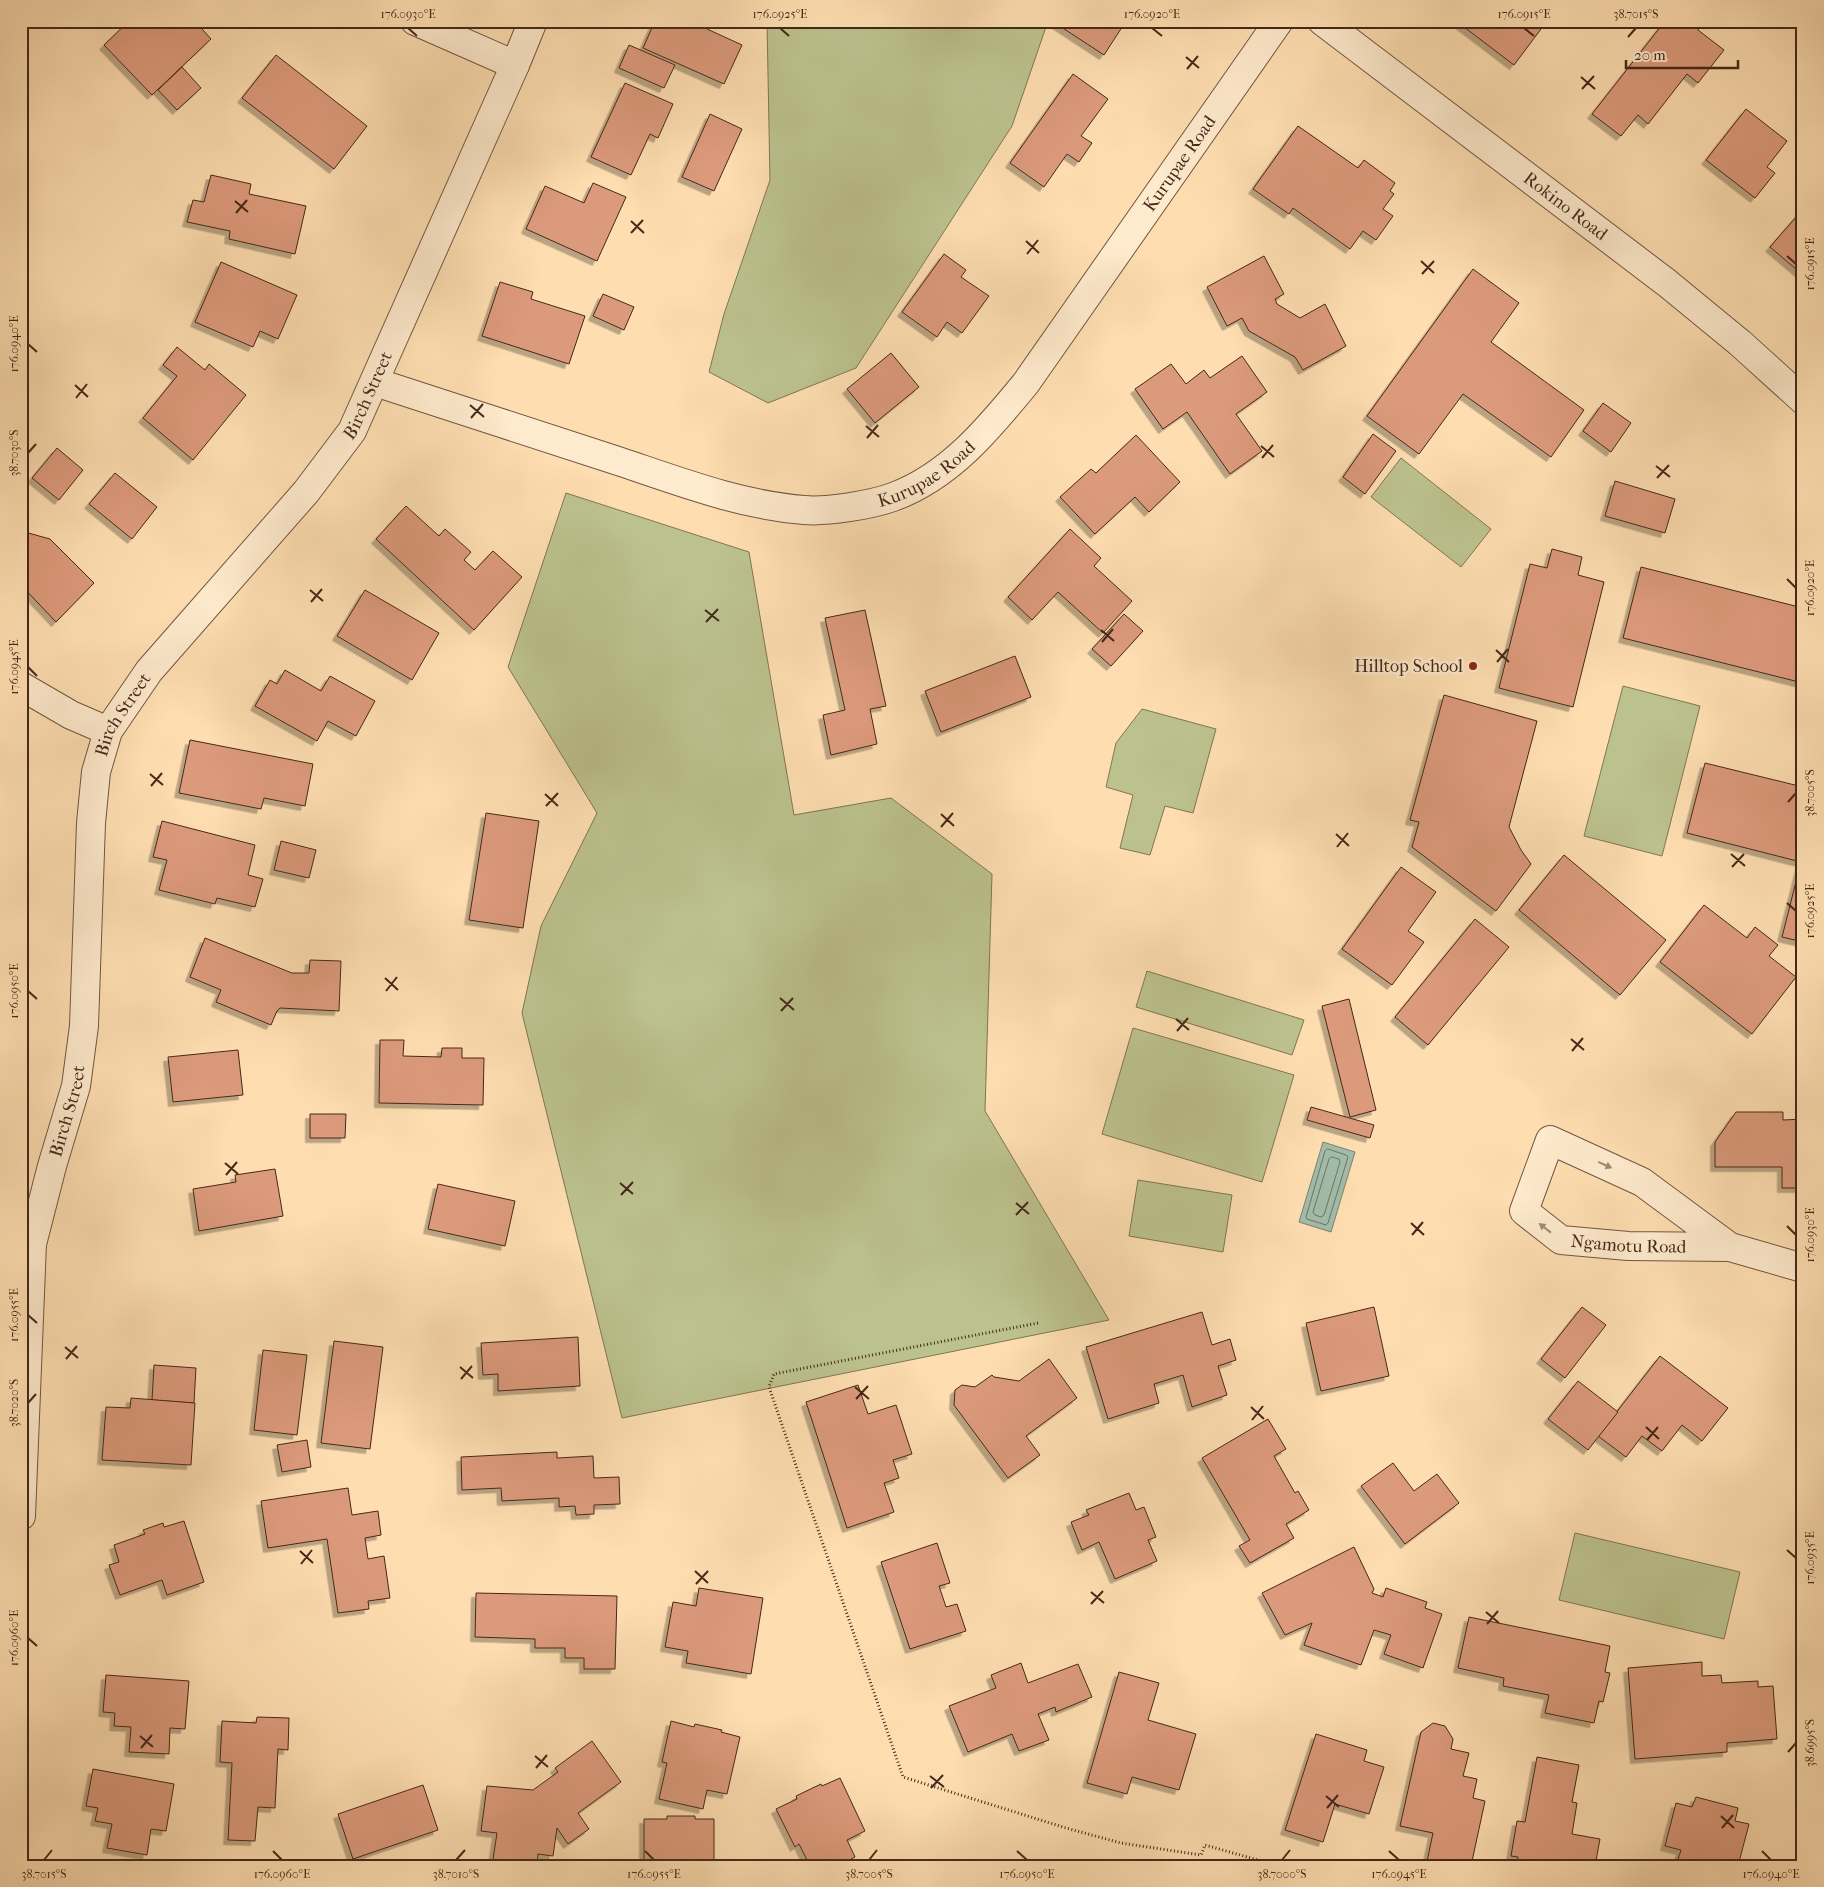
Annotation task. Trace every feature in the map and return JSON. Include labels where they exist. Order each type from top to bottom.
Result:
[{"type":"street","points":[[415,21],[515,65]]},
{"type":"street","name":"Birch Street","points":[[21,1516],[32,1244],[52,1166],[76,1086],[84,1026],[96,772],[108,731],[149,671],[306,492],[352,430],[533,21]]},
{"type":"street","name":"Kurupae Road","points":[[374,382],[692,485],[756,503],[805,510],[850,507],[893,497],[931,478],[961,455],[993,424],[1026,383],[1278,21]]},
{"type":"street","name":"Rokino Road","points":[[1322,21],[1667,283],[1740,343],[1803,400]]},
{"type":"street","points":[[21,686],[71,715],[108,731]]},
{"type":"street","name":"Ngamotu Road","points":[[1730,1247],[1642,1182],[1550,1140],[1524,1211],[1561,1240],[1628,1246],[1730,1247],[1803,1268]]},
{"type":"path","points":[[1038,1323],[774,1374],[769,1387],[903,1777],[1066,1828],[1122,1843],[1201,1855],[1205,1844],[1279,1866]]},
{"type":"green space","points":[[767,21],[1048,21],[1012,126],[856,368],[768,403],[709,372],[724,314],[770,180]]},
{"type":"green space","points":[[1401,458],[1491,529],[1461,567],[1371,497]]},
{"type":"green space","points":[[566,493],[749,552],[794,815],[891,798],[992,874],[985,1111],[1109,1320],[622,1418],[522,1013],[541,926],[597,813],[508,667]]},
{"type":"green space","points":[[1623,686],[1700,706],[1662,856],[1584,836]]},
{"type":"green space","points":[[1142,709],[1216,729],[1193,813],[1165,806],[1150,855],[1120,848],[1133,795],[1106,787],[1116,743]]},
{"type":"green space","points":[[1147,971],[1304,1020],[1292,1055],[1136,1007]]},
{"type":"green space","points":[[1133,1028],[1294,1075],[1262,1182],[1102,1134]]},
{"type":"green space","points":[[1138,1180],[1232,1195],[1223,1252],[1129,1236]]},
{"type":"green space","points":[[1575,1533],[1740,1572],[1724,1639],[1559,1600]]},
{"type":"water","points":[[1323,1142],[1355,1152],[1331,1232],[1299,1222]]},
{"type":"building","points":[[129,21],[181,21],[186,26],[190,21],[195,21],[211,39],[152,95],[104,45]]},
{"type":"building","points":[[655,21],[710,21],[707,29],[742,45],[724,84],[643,48]]},
{"type":"building","points":[[1052,21],[1126,21],[1104,55]]},
{"type":"building","points":[[1456,21],[1547,21],[1514,65]]},
{"type":"building","points":[[1665,21],[1704,21],[1698,30],[1724,50],[1698,83],[1687,74],[1648,124],[1638,115],[1621,136],[1592,114]]},
{"type":"building","points":[[629,45],[675,65],[664,88],[619,68]]},
{"type":"building","points":[[276,55],[367,126],[334,169],[242,98]]},
{"type":"building","points":[[182,67],[201,88],[177,110],[158,90]]},
{"type":"building","points":[[1073,74],[1108,99],[1081,136],[1092,143],[1079,162],[1067,154],[1044,187],[1010,163]]},
{"type":"building","points":[[625,83],[673,104],[658,138],[650,134],[631,175],[591,157]]},
{"type":"building","points":[[1746,109],[1787,141],[1767,167],[1775,173],[1755,198],[1706,160]]},
{"type":"building","points":[[710,114],[742,129],[714,191],[682,177]]},
{"type":"building","points":[[1298,126],[1358,168],[1364,160],[1395,183],[1390,191],[1394,194],[1383,209],[1393,216],[1376,240],[1363,231],[1350,249],[1293,208],[1289,214],[1253,189]]},
{"type":"building","points":[[211,175],[251,184],[249,194],[306,206],[295,254],[229,239],[230,231],[187,222],[193,200],[204,202]]},
{"type":"building","points":[[593,183],[626,197],[597,261],[526,229],[545,186],[584,203]]},
{"type":"building","points":[[1803,209],[1803,275],[1770,247]]},
{"type":"building","points":[[944,254],[966,270],[961,277],[989,296],[962,333],[947,322],[937,337],[902,312]]},
{"type":"building","points":[[1264,256],[1284,294],[1275,299],[1277,304],[1300,318],[1325,304],[1346,346],[1303,370],[1295,357],[1249,331],[1242,318],[1227,326],[1207,287]]},
{"type":"building","points":[[221,262],[297,295],[278,339],[260,331],[253,347],[195,322]]},
{"type":"building","points":[[1473,269],[1519,303],[1491,342],[1584,410],[1551,457],[1463,394],[1419,454],[1367,416]]},
{"type":"building","points":[[500,282],[533,292],[531,299],[585,316],[569,364],[482,336]]},
{"type":"building","points":[[603,294],[634,307],[624,330],[593,316]]},
{"type":"building","points":[[177,347],[205,370],[209,364],[246,395],[193,460],[143,418],[177,376],[163,365]]},
{"type":"building","points":[[891,353],[919,387],[875,423],[847,389]]},
{"type":"building","points":[[1242,356],[1267,392],[1236,414],[1262,451],[1230,474],[1187,412],[1163,429],[1135,389],[1171,364],[1186,384],[1204,370],[1210,378]]},
{"type":"building","points":[[1603,403],[1631,423],[1611,452],[1583,431]]},
{"type":"building","points":[[1373,434],[1396,451],[1365,494],[1343,477]]},
{"type":"building","points":[[1136,435],[1180,482],[1149,512],[1135,497],[1095,534],[1060,497],[1091,469],[1096,473]]},
{"type":"building","points":[[57,448],[83,470],[59,500],[32,478]]},
{"type":"building","points":[[115,473],[157,507],[132,539],[89,504]]},
{"type":"building","points":[[1615,481],[1675,499],[1665,533],[1605,516]]},
{"type":"building","points":[[406,506],[439,536],[445,529],[471,552],[464,560],[475,570],[493,551],[522,577],[474,630],[376,539]]},
{"type":"building","points":[[1070,529],[1101,558],[1094,566],[1132,601],[1103,633],[1058,592],[1032,620],[1008,597]]},
{"type":"building","points":[[21,531],[50,539],[94,583],[56,622],[21,585]]},
{"type":"building","points":[[1552,549],[1582,557],[1578,575],[1604,582],[1573,707],[1499,688],[1530,564],[1547,568]]},
{"type":"building","points":[[1641,567],[1803,608],[1803,683],[1623,638]]},
{"type":"building","points":[[365,590],[439,633],[412,680],[337,636]]},
{"type":"building","points":[[865,610],[886,706],[870,709],[877,744],[831,755],[823,715],[845,710],[825,618]]},
{"type":"building","points":[[1124,614],[1143,631],[1111,666],[1092,649]]},
{"type":"building","points":[[1015,656],[1031,697],[941,732],[925,691]]},
{"type":"building","points":[[285,670],[321,691],[330,676],[375,701],[356,736],[328,721],[317,741],[255,706],[270,680],[277,684]]},
{"type":"building","points":[[1444,695],[1537,721],[1509,827],[1531,864],[1496,911],[1412,847],[1419,822],[1410,820]]},
{"type":"building","points":[[190,740],[313,764],[305,806],[264,798],[261,809],[179,793]]},
{"type":"building","points":[[1705,763],[1803,787],[1803,942],[1782,937],[1801,862],[1687,833]]},
{"type":"building","points":[[486,813],[539,821],[523,928],[469,920]]},
{"type":"building","points":[[162,821],[255,845],[248,875],[263,879],[255,907],[217,898],[215,904],[159,890],[167,860],[153,857]]},
{"type":"building","points":[[281,841],[316,850],[309,878],[274,870]]},
{"type":"building","points":[[1564,855],[1666,940],[1620,995],[1519,910]]},
{"type":"building","points":[[1401,867],[1436,892],[1408,931],[1424,942],[1392,985],[1342,949]]},
{"type":"building","points":[[1704,905],[1747,938],[1755,927],[1778,945],[1769,956],[1796,977],[1752,1034],[1660,962]]},
{"type":"building","points":[[1475,919],[1509,947],[1428,1045],[1395,1017]]},
{"type":"building","points":[[205,938],[292,973],[309,973],[310,960],[341,961],[339,1011],[280,1008],[271,1025],[216,1002],[221,990],[190,977]]},
{"type":"building","points":[[1349,999],[1376,1110],[1350,1117],[1322,1006]]},
{"type":"building","points":[[380,1040],[404,1040],[403,1056],[441,1057],[442,1048],[462,1048],[462,1058],[484,1058],[483,1105],[379,1103]]},
{"type":"building","points":[[238,1050],[243,1095],[173,1102],[168,1057]]},
{"type":"building","points":[[1311,1107],[1374,1125],[1370,1138],[1307,1120]]},
{"type":"building","points":[[1736,1112],[1783,1112],[1783,1120],[1803,1119],[1803,1188],[1782,1188],[1782,1167],[1715,1167],[1715,1142]]},
{"type":"building","points":[[310,1114],[346,1114],[345,1138],[310,1138]]},
{"type":"building","points":[[275,1169],[283,1216],[199,1231],[193,1189],[236,1182],[235,1175]]},
{"type":"building","points":[[438,1184],[515,1201],[505,1246],[428,1229]]},
{"type":"building","points":[[1374,1307],[1389,1376],[1321,1391],[1306,1323]]},
{"type":"building","points":[[1582,1307],[1606,1325],[1565,1378],[1541,1359]]},
{"type":"building","points":[[1202,1312],[1212,1345],[1230,1339],[1236,1360],[1218,1366],[1227,1395],[1192,1407],[1183,1375],[1154,1384],[1159,1403],[1108,1419],[1086,1347]]},
{"type":"building","points":[[578,1337],[580,1386],[498,1391],[498,1374],[483,1375],[481,1343]]},
{"type":"building","points":[[334,1341],[383,1347],[370,1449],[321,1443]]},
{"type":"building","points":[[263,1350],[307,1355],[297,1435],[254,1430]]},
{"type":"building","points":[[1660,1356],[1728,1408],[1702,1441],[1682,1425],[1662,1451],[1642,1436],[1626,1457],[1598,1436]]},
{"type":"building","points":[[1049,1359],[1077,1398],[1026,1436],[1040,1455],[1008,1478],[954,1405],[955,1390],[962,1385],[975,1387],[992,1375],[994,1377],[1019,1381]]},
{"type":"building","points":[[154,1365],[196,1368],[194,1403],[152,1400]]},
{"type":"building","points":[[1578,1381],[1618,1412],[1588,1450],[1548,1419]]},
{"type":"building","points":[[858,1385],[868,1414],[896,1405],[912,1454],[893,1460],[899,1478],[884,1483],[894,1512],[847,1528],[806,1402]]},
{"type":"building","points":[[131,1398],[195,1403],[191,1465],[102,1460],[106,1407],[130,1408]]},
{"type":"building","points":[[1268,1419],[1286,1449],[1274,1456],[1295,1493],[1298,1491],[1309,1510],[1286,1524],[1294,1538],[1250,1563],[1239,1546],[1250,1540],[1202,1458]]},
{"type":"building","points":[[307,1440],[311,1467],[282,1472],[277,1445]]},
{"type":"building","points":[[557,1452],[557,1458],[593,1456],[594,1478],[619,1477],[620,1504],[594,1505],[594,1514],[576,1515],[575,1506],[559,1507],[559,1498],[502,1501],[501,1488],[462,1490],[461,1457]]},
{"type":"building","points":[[1393,1463],[1414,1491],[1437,1474],[1459,1503],[1405,1544],[1361,1486]]},
{"type":"building","points":[[348,1488],[352,1515],[378,1511],[381,1535],[365,1538],[368,1559],[384,1556],[390,1598],[368,1601],[369,1609],[338,1613],[327,1539],[268,1548],[261,1501]]},
{"type":"building","points":[[1129,1493],[1136,1510],[1144,1507],[1156,1537],[1148,1540],[1157,1561],[1115,1579],[1099,1542],[1082,1550],[1071,1522],[1089,1515],[1086,1510]]},
{"type":"building","points":[[184,1521],[204,1582],[167,1595],[162,1580],[120,1595],[109,1565],[119,1562],[114,1545],[145,1534],[143,1530],[163,1523],[164,1527]]},
{"type":"building","points":[[937,1543],[950,1583],[939,1586],[946,1607],[957,1604],[966,1631],[910,1649],[881,1562]]},
{"type":"building","points":[[1354,1547],[1374,1589],[1372,1593],[1383,1597],[1386,1588],[1427,1602],[1425,1608],[1442,1614],[1423,1668],[1384,1654],[1391,1635],[1374,1630],[1361,1665],[1304,1645],[1312,1623],[1285,1635],[1262,1593]]},
{"type":"building","points":[[699,1588],[763,1598],[751,1674],[686,1663],[688,1651],[665,1647],[673,1602],[696,1606]]},
{"type":"building","points":[[476,1593],[617,1596],[615,1669],[584,1669],[584,1658],[565,1658],[565,1648],[535,1648],[535,1639],[475,1637]]},
{"type":"building","points":[[1469,1617],[1610,1646],[1605,1672],[1610,1673],[1603,1702],[1599,1701],[1594,1723],[1545,1713],[1549,1695],[1503,1686],[1504,1678],[1458,1668]]},
{"type":"building","points":[[1702,1662],[1702,1676],[1721,1675],[1722,1683],[1758,1681],[1758,1687],[1773,1686],[1777,1739],[1727,1743],[1727,1752],[1635,1759],[1628,1668]]},
{"type":"building","points":[[1021,1663],[1028,1683],[1078,1664],[1092,1697],[1056,1712],[1055,1707],[1038,1714],[1049,1740],[1019,1751],[1012,1734],[968,1752],[949,1706],[996,1688],[991,1675]]},
{"type":"building","points":[[1119,1672],[1159,1683],[1148,1720],[1196,1734],[1179,1790],[1132,1777],[1127,1794],[1087,1783]]},
{"type":"building","points":[[106,1675],[189,1681],[185,1729],[170,1728],[169,1754],[129,1752],[131,1727],[114,1726],[115,1713],[103,1712]]},
{"type":"building","points":[[257,1717],[289,1718],[288,1750],[278,1749],[275,1808],[258,1807],[255,1841],[228,1840],[232,1763],[220,1762],[222,1721],[256,1723]]},
{"type":"building","points":[[671,1721],[694,1727],[695,1724],[722,1730],[721,1732],[740,1737],[727,1794],[707,1790],[703,1809],[659,1799],[667,1763],[662,1762]]},
{"type":"building","points":[[1433,1723],[1445,1726],[1453,1739],[1451,1749],[1469,1753],[1463,1776],[1477,1779],[1473,1798],[1485,1801],[1471,1866],[1426,1866],[1433,1833],[1400,1826],[1421,1732]]},
{"type":"building","points":[[1316,1734],[1367,1750],[1364,1761],[1384,1767],[1369,1814],[1335,1804],[1323,1842],[1285,1830]]},
{"type":"building","points":[[592,1741],[621,1782],[578,1813],[589,1829],[568,1844],[557,1828],[553,1856],[538,1854],[537,1866],[492,1866],[497,1833],[481,1831],[487,1786],[533,1790],[558,1772],[555,1768]]},
{"type":"building","points":[[1537,1757],[1579,1765],[1572,1802],[1577,1803],[1572,1834],[1600,1839],[1595,1866],[1517,1866],[1518,1857],[1511,1856],[1517,1821],[1525,1822]]},
{"type":"building","points":[[93,1769],[174,1784],[166,1831],[151,1829],[147,1855],[107,1848],[112,1824],[95,1821],[98,1808],[86,1806]]},
{"type":"building","points":[[840,1778],[865,1831],[847,1840],[855,1857],[838,1866],[810,1866],[799,1844],[795,1847],[776,1809],[797,1799],[796,1796],[821,1784],[822,1786]]},
{"type":"building","points":[[423,1785],[438,1830],[353,1859],[338,1814]]},
{"type":"building","points":[[1696,1797],[1738,1808],[1735,1821],[1749,1824],[1738,1866],[1676,1866],[1681,1850],[1665,1846],[1676,1803],[1692,1807]]},
{"type":"building","points":[[667,1816],[695,1816],[695,1819],[714,1819],[714,1866],[649,1866],[649,1861],[644,1861],[644,1819],[667,1819]]},
{"type":"place","name":"Hilltop School","points":[[1473,666]]}]
